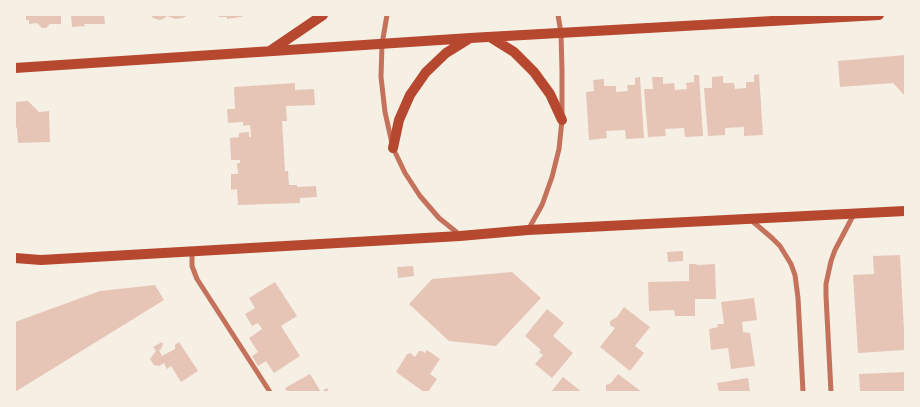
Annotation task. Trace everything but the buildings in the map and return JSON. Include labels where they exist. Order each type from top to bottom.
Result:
[{"type":"main road","points":[[268,52],[323,15]]},
{"type":"main road","points":[[15,68],[470,38],[879,15]]},
{"type":"main road","points":[[490,37],[514,52],[534,72],[550,94],[562,120]]},
{"type":"main road","points":[[393,148],[399,120],[415,87],[426,72],[446,53],[470,38]]},
{"type":"main road","points":[[15,258],[41,260],[460,236],[528,230],[905,211]]},
{"type":"street","points":[[387,15],[382,44],[381,77],[385,112],[393,148],[405,173],[420,196],[439,218],[460,236]]},
{"type":"street","points":[[528,230],[542,205],[559,149],[562,120],[562,72],[561,33],[558,15]]},
{"type":"street","points":[[831,392],[826,284],[833,256],[854,214]]},
{"type":"street","points":[[751,220],[780,246],[791,264],[795,275],[803,392]]},
{"type":"street","points":[[192,251],[192,266],[197,279],[270,392]]}]
